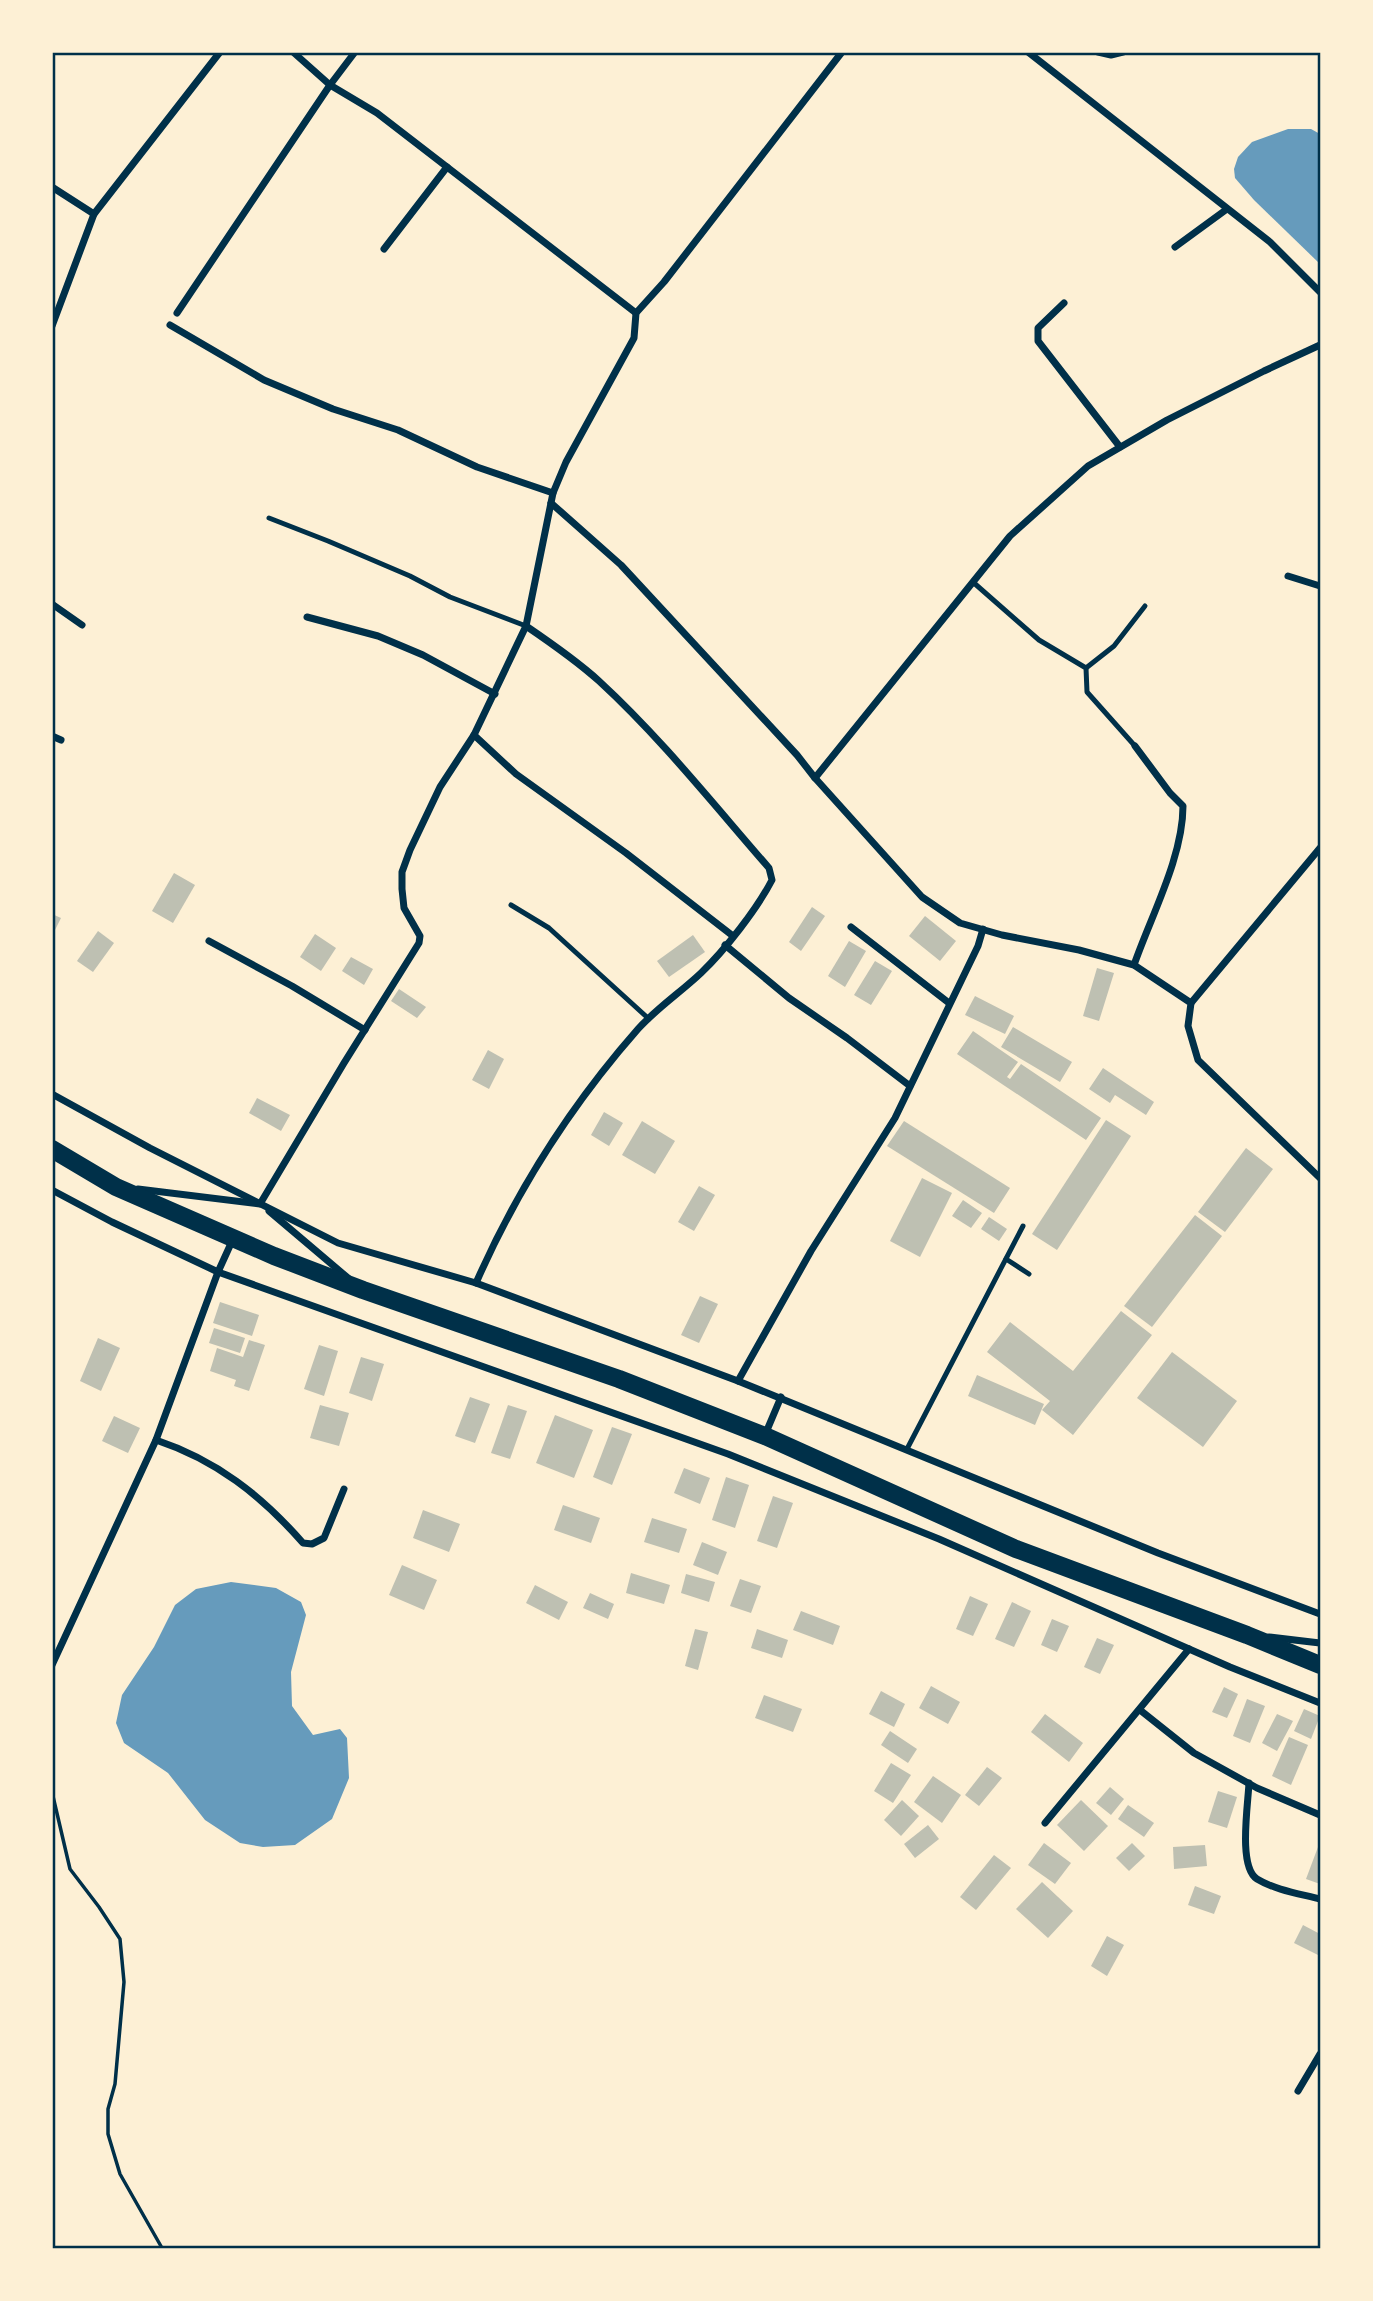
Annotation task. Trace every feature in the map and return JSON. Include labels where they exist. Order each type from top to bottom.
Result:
[{"type":"main road","points":[[52,1149],[116,1186],[233,1238],[363,1290],[619,1379],[765,1436],[1016,1549],[1321,1665]]},
{"type":"street","points":[[52,326],[94,214],[220,52]]},
{"type":"street","points":[[293,52],[330,85],[377,113],[636,313]]},
{"type":"street","points":[[177,313],[355,52]]},
{"type":"street","points":[[260,1204],[419,943],[420,936],[404,908],[402,872],[440,787],[474,736],[526,626],[553,493],[566,462],[634,338],[636,313],[673,271],[842,52]]},
{"type":"street","points":[[1028,52],[1270,242],[1321,292]]},
{"type":"street","points":[[1098,52],[1111,55],[1123,52]]},
{"type":"street","points":[[384,249],[447,167]]},
{"type":"street","points":[[52,187],[94,214]]},
{"type":"street","points":[[1175,247],[1227,209]]},
{"type":"street","points":[[1064,303],[1038,328],[1038,341],[1120,447]]},
{"type":"street","points":[[170,325],[264,380],[333,409],[398,430],[477,467],[553,493]]},
{"type":"street","points":[[815,778],[1010,536],[1088,466],[1227,389],[1321,345]]},
{"type":"street","points":[[551,503],[621,565],[797,755],[922,897],[960,923],[1134,965],[1191,1003]]},
{"type":"street","points":[[1288,576],[1321,586]]},
{"type":"street","points":[[52,604],[82,625]]},
{"type":"street","points":[[307,617],[389,641],[423,655],[495,694]]},
{"type":"street","points":[[476,1283],[497,1234],[542,1158],[594,1082],[649,1019],[702,972],[725,946],[772,880],[769,867],[640,721],[598,680],[526,626]]},
{"type":"street","points":[[52,736],[61,740]]},
{"type":"street","points":[[474,736],[516,774],[626,853],[733,936]]},
{"type":"street","points":[[1134,965],[1176,853],[1183,827],[1183,806],[1135,746]]},
{"type":"street","points":[[1321,848],[1191,1003],[1188,1026],[1198,1060],[1321,1178]]},
{"type":"street","points":[[851,928],[949,1003]]},
{"type":"street","points":[[738,1381],[811,1251],[895,1118],[978,946],[983,929]]},
{"type":"street","points":[[209,941],[365,1030]]},
{"type":"street","points":[[725,946],[789,998],[910,1086]]},
{"type":"street","points":[[52,1094],[150,1149],[338,1242],[476,1283],[781,1397],[1158,1553],[1321,1614]]},
{"type":"street","points":[[116,1186],[260,1204],[363,1290]]},
{"type":"street","points":[[52,1190],[112,1222],[218,1272],[728,1454],[939,1539],[1189,1649],[1321,1703]]},
{"type":"street","points":[[52,1665],[156,1440],[233,1238]]},
{"type":"street","points":[[765,1436],[781,1397]]},
{"type":"street","points":[[156,1440],[197,1456],[253,1492],[303,1543],[312,1544],[324,1538],[344,1489]]},
{"type":"street","points":[[1247,1635],[1321,1643]]},
{"type":"street","points":[[1045,1824],[1189,1649]]},
{"type":"street","points":[[1140,1710],[1194,1754],[1249,1783],[1321,1815]]},
{"type":"street","points":[[1249,1783],[1247,1860],[1255,1878],[1321,1899]]},
{"type":"street","points":[[1298,2091],[1321,2054]]},
{"type":"lane","points":[[269,519],[410,576],[450,597],[526,626]]},
{"type":"lane","points":[[974,583],[1039,640],[1086,668]]},
{"type":"lane","points":[[1086,668],[1114,646],[1145,606]]},
{"type":"lane","points":[[1086,668],[1087,692],[1135,746]]},
{"type":"lane","points":[[512,905],[549,928],[649,1019]]},
{"type":"lane","points":[[907,1449],[1023,1226]]},
{"type":"lane","points":[[1006,1259],[1029,1274]]},
{"type":"path","points":[[52,1792],[69,1869],[120,1939],[124,1982],[115,2084],[108,2109],[108,2134],[120,2174],[162,2249]]},
{"type":"water","points":[[1288,129],[1311,129],[1320,134],[1320,264],[1235,178],[1234,169],[1238,157],[1252,142]]},
{"type":"water","points":[[231,1582],[276,1588],[301,1602],[306,1615],[291,1672],[292,1706],[313,1735],[340,1729],[347,1738],[349,1778],[332,1819],[295,1845],[263,1847],[240,1843],[205,1820],[168,1773],[124,1743],[116,1723],[122,1695],[154,1647],[175,1605],[196,1589]]},
{"type":"building","points":[[174,873],[195,885],[173,923],[152,911]]},
{"type":"building","points":[[812,907],[825,916],[801,951],[789,942]]},
{"type":"building","points":[[52,914],[61,918],[52,936]]},
{"type":"building","points":[[925,916],[956,941],[940,961],[909,936]]},
{"type":"building","points":[[98,931],[114,943],[93,972],[77,961]]},
{"type":"building","points":[[315,934],[336,948],[321,971],[300,957]]},
{"type":"building","points":[[693,935],[705,952],[669,977],[657,961]]},
{"type":"building","points":[[849,941],[866,951],[845,987],[828,976]]},
{"type":"building","points":[[351,957],[373,969],[364,985],[342,971]]},
{"type":"building","points":[[875,961],[892,971],[871,1005],[854,995]]},
{"type":"building","points":[[1097,968],[1114,973],[1099,1021],[1083,1016]]},
{"type":"building","points":[[399,989],[426,1007],[417,1018],[391,1001]]},
{"type":"building","points":[[975,996],[1014,1016],[1005,1034],[965,1015]]},
{"type":"building","points":[[1013,1027],[1072,1062],[1060,1082],[1001,1047]]},
{"type":"building","points":[[973,1031],[1018,1062],[1007,1077],[1010,1079],[1021,1064],[1101,1118],[1086,1140],[957,1054]]},
{"type":"building","points":[[488,1050],[504,1059],[489,1089],[472,1080]]},
{"type":"building","points":[[1103,1068],[1154,1102],[1146,1115],[1115,1095],[1110,1103],[1089,1089]]},
{"type":"building","points":[[257,1098],[290,1115],[281,1131],[249,1113]]},
{"type":"building","points":[[604,1112],[623,1123],[609,1146],[591,1135]]},
{"type":"building","points":[[1106,1120],[1131,1136],[1057,1250],[1032,1234]]},
{"type":"building","points":[[642,1121],[675,1141],[655,1174],[622,1155]]},
{"type":"building","points":[[904,1121],[1010,1188],[994,1213],[887,1146]]},
{"type":"building","points":[[1246,1148],[1273,1169],[1225,1232],[1198,1212]]},
{"type":"building","points":[[922,1178],[952,1193],[920,1257],[890,1241]]},
{"type":"building","points":[[699,1186],[715,1195],[694,1231],[678,1222]]},
{"type":"building","points":[[963,1200],[982,1213],[971,1228],[952,1216]]},
{"type":"building","points":[[1195,1215],[1222,1236],[1152,1327],[1124,1306]]},
{"type":"building","points":[[989,1217],[1007,1229],[999,1241],[981,1229]]},
{"type":"building","points":[[700,1296],[718,1304],[699,1343],[681,1335]]},
{"type":"building","points":[[220,1302],[259,1315],[252,1336],[213,1323]]},
{"type":"building","points":[[1121,1311],[1152,1335],[1073,1435],[1042,1410],[1050,1401],[987,1352],[1010,1322],[1073,1371]]},
{"type":"building","points":[[214,1328],[245,1338],[240,1353],[209,1343]]},
{"type":"building","points":[[98,1338],[120,1348],[101,1391],[80,1381]]},
{"type":"building","points":[[249,1340],[265,1345],[249,1391],[234,1386],[236,1380],[210,1371],[217,1348],[243,1357]]},
{"type":"building","points":[[319,1345],[338,1351],[324,1396],[304,1389]]},
{"type":"building","points":[[1172,1352],[1237,1401],[1203,1447],[1137,1398]]},
{"type":"building","points":[[361,1357],[384,1364],[372,1401],[349,1393]]},
{"type":"building","points":[[977,1375],[1044,1404],[1035,1425],[968,1396]]},
{"type":"building","points":[[470,1397],[490,1404],[475,1443],[455,1436]]},
{"type":"building","points":[[320,1405],[349,1413],[339,1446],[310,1438]]},
{"type":"building","points":[[508,1405],[527,1411],[510,1459],[491,1453]]},
{"type":"building","points":[[555,1415],[593,1430],[574,1478],[536,1463]]},
{"type":"building","points":[[114,1416],[140,1428],[128,1453],[102,1441]]},
{"type":"building","points":[[612,1427],[632,1434],[612,1485],[593,1477]]},
{"type":"building","points":[[684,1468],[710,1478],[700,1504],[674,1493]]},
{"type":"building","points":[[726,1477],[749,1485],[735,1528],[712,1520]]},
{"type":"building","points":[[773,1496],[793,1503],[777,1548],[757,1541]]},
{"type":"building","points":[[563,1505],[600,1518],[591,1543],[554,1530]]},
{"type":"building","points":[[423,1510],[460,1524],[449,1552],[413,1538]]},
{"type":"building","points":[[652,1518],[687,1529],[679,1553],[644,1542]]},
{"type":"building","points":[[702,1542],[727,1552],[718,1575],[693,1565]]},
{"type":"building","points":[[402,1565],[437,1580],[424,1610],[389,1595]]},
{"type":"building","points":[[631,1573],[670,1585],[664,1604],[626,1593]]},
{"type":"building","points":[[686,1574],[715,1582],[709,1602],[681,1593]]},
{"type":"building","points":[[740,1579],[761,1586],[751,1613],[730,1606]]},
{"type":"building","points":[[535,1585],[568,1602],[559,1620],[526,1603]]},
{"type":"building","points":[[590,1593],[614,1604],[608,1619],[583,1608]]},
{"type":"building","points":[[970,1596],[988,1604],[973,1636],[956,1629]]},
{"type":"building","points":[[1012,1602],[1031,1611],[1014,1647],[995,1639]]},
{"type":"building","points":[[801,1611],[840,1626],[833,1645],[793,1630]]},
{"type":"building","points":[[1052,1619],[1069,1626],[1057,1652],[1041,1645]]},
{"type":"building","points":[[695,1629],[708,1632],[698,1670],[685,1666]]},
{"type":"building","points":[[757,1629],[788,1640],[782,1658],[751,1648]]},
{"type":"building","points":[[1097,1638],[1114,1645],[1100,1674],[1084,1667]]},
{"type":"building","points":[[931,1686],[960,1702],[948,1724],[919,1708]]},
{"type":"building","points":[[1224,1687],[1238,1694],[1227,1718],[1212,1712]]},
{"type":"building","points":[[881,1691],[905,1704],[894,1727],[869,1714]]},
{"type":"building","points":[[764,1695],[802,1709],[793,1732],[755,1718]]},
{"type":"building","points":[[1247,1699],[1265,1706],[1250,1743],[1233,1736]]},
{"type":"building","points":[[1304,1709],[1320,1716],[1311,1739],[1294,1731]]},
{"type":"building","points":[[1045,1714],[1083,1743],[1069,1762],[1031,1732]]},
{"type":"building","points":[[1277,1714],[1293,1721],[1277,1751],[1262,1743]]},
{"type":"building","points":[[890,1731],[917,1749],[908,1763],[881,1745]]},
{"type":"building","points":[[1289,1737],[1308,1745],[1291,1785],[1272,1776]]},
{"type":"building","points":[[891,1763],[911,1775],[893,1803],[874,1791]]},
{"type":"building","points":[[987,1767],[1002,1778],[979,1806],[965,1795]]},
{"type":"building","points":[[933,1776],[961,1795],[942,1823],[914,1802]]},
{"type":"building","points":[[1110,1787],[1124,1799],[1111,1815],[1096,1803]]},
{"type":"building","points":[[1218,1791],[1237,1797],[1227,1828],[1208,1822]]},
{"type":"building","points":[[902,1800],[919,1816],[901,1836],[884,1820]]},
{"type":"building","points":[[1081,1800],[1108,1826],[1084,1851],[1057,1825]]},
{"type":"building","points":[[1128,1805],[1154,1823],[1144,1837],[1118,1819]]},
{"type":"building","points":[[928,1825],[939,1839],[915,1858],[904,1844]]},
{"type":"building","points":[[1044,1843],[1071,1863],[1055,1884],[1028,1865]]},
{"type":"building","points":[[1132,1843],[1145,1856],[1129,1871],[1116,1858]]},
{"type":"building","points":[[1205,1845],[1207,1866],[1174,1869],[1173,1847]]},
{"type":"building","points":[[1318,1847],[1320,1848],[1320,1884],[1306,1879]]},
{"type":"building","points":[[994,1855],[1011,1868],[976,1910],[960,1897]]},
{"type":"building","points":[[1042,1882],[1073,1911],[1048,1938],[1016,1909]]},
{"type":"building","points":[[1195,1886],[1221,1896],[1214,1914],[1188,1905]]},
{"type":"building","points":[[1303,1925],[1320,1934],[1320,1956],[1294,1943]]},
{"type":"building","points":[[1107,1936],[1124,1945],[1107,1976],[1091,1966]]}]
